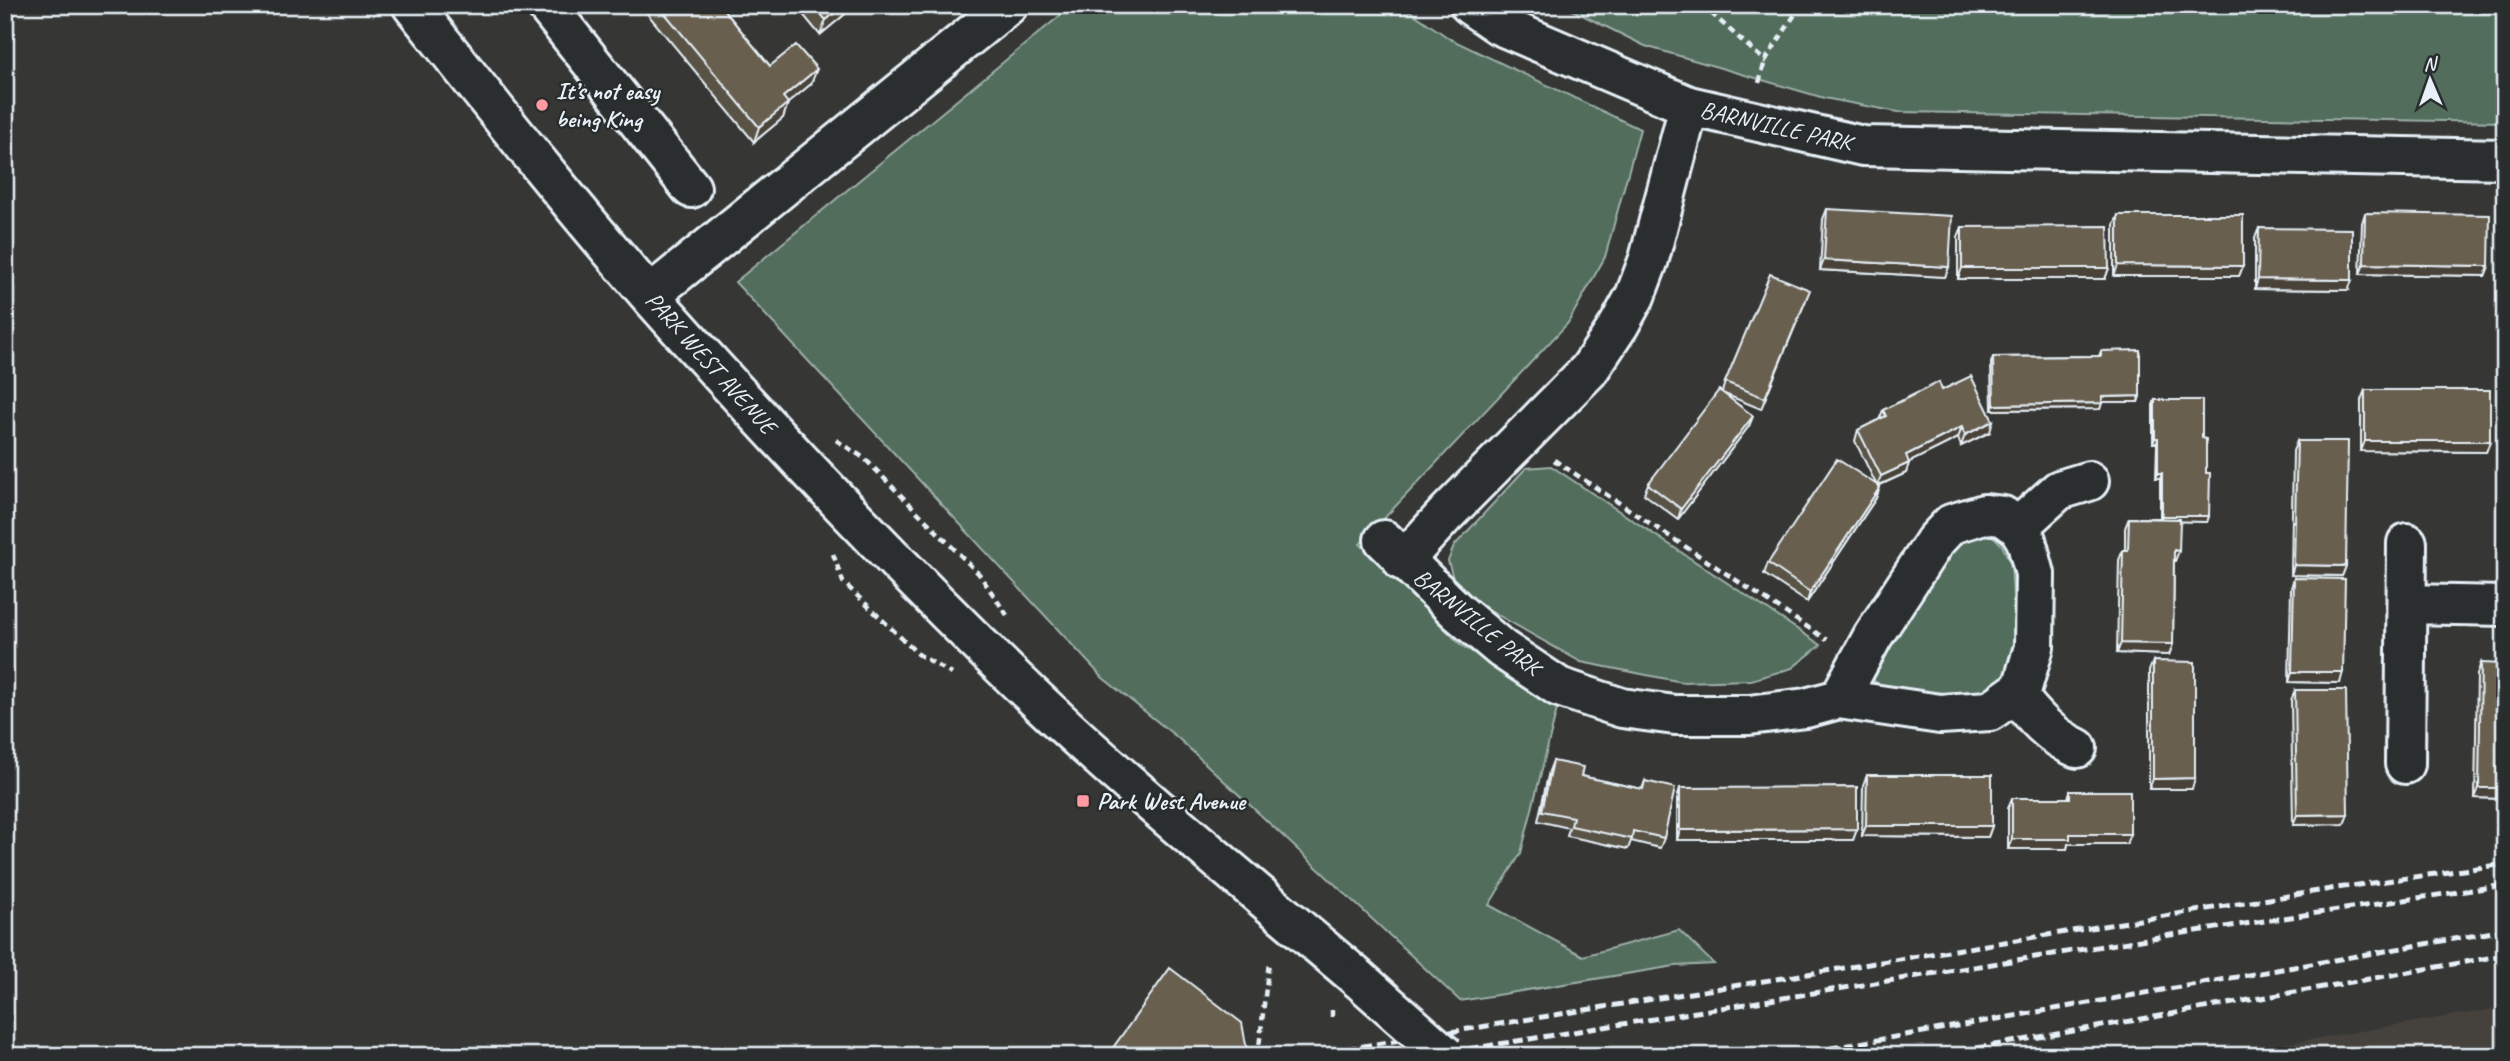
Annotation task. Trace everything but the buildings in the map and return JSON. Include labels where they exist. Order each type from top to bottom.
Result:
[{"type":"street","name":"PARK WEST AVENUE","points":[[412,5],[650,295],[787,448],[1020,684],[1138,790],[1447,1056]]},
{"type":"street","points":[[546,5],[691,188]]},
{"type":"street","points":[[650,295],[1007,5]]},
{"type":"street","points":[[1470,5],[1499,24],[1689,106]]},
{"type":"street","name":"BARNVILLE PARK","points":[[2015,694],[1990,711],[1940,714],[1839,699],[1806,708],[1749,715],[1675,715],[1622,708],[1559,687],[1513,656],[1458,612],[1394,551],[1446,514],[1589,370],[1619,325],[1635,296],[1649,259],[1689,106],[1863,146],[2505,159]]},
{"type":"street","points":[[2018,527],[2059,490],[2089,481]]},
{"type":"street","points":[[1839,699],[1872,636],[1935,541],[1951,524],[1984,514],[2003,516],[2018,527],[2026,540],[2035,573],[2034,648],[2022,688],[2015,694],[2035,719],[2062,741],[2077,748]]},
{"type":"street","points":[[2405,764],[2407,543]]},
{"type":"street","points":[[2407,604],[2505,606]]},
{"type":"path","points":[[1702,5],[1765,61],[1801,5]]},
{"type":"path","points":[[1521,438],[1859,661]]},
{"type":"path","points":[[864,458],[979,574]]},
{"type":"path","points":[[844,582],[918,654]]},
{"type":"path","points":[[1258,1056],[1269,962]]},
{"type":"path","points":[[1332,1005],[1332,1017]]},
{"type":"shaded area","points":[[2505,1007],[2505,1056],[2212,1056]]},
{"type":"green space","points":[[1073,5],[1401,5],[1450,39],[1640,129],[1605,257],[1568,323],[1360,544],[1461,645],[1558,705],[1521,853],[1489,905],[1583,956],[1679,930],[1714,964],[1675,966],[1460,1001],[1178,738],[1103,678],[735,282]]},
{"type":"green space","points":[[1562,5],[2505,5],[2505,122],[1898,112],[1824,98],[1645,46]]},
{"type":"green space","points":[[1551,466],[1821,645],[1792,668],[1751,680],[1682,682],[1581,662],[1480,605],[1453,578],[1448,561],[1454,546],[1526,468]]},
{"type":"green space","points":[[1970,532],[1990,533],[2002,545],[2011,564],[2015,662],[2002,684],[1980,695],[1903,697],[1882,690],[1872,678],[1874,663],[1955,540]]},
{"type":"railway","points":[[1302,1056],[2337,888],[2505,864]]},
{"type":"railway","points":[[1425,1056],[2177,934],[2505,885]]},
{"type":"railway","points":[[1786,1056],[2505,930]]},
{"type":"railway","points":[[1932,1056],[2505,955]]},
{"type":"place","name":"It’s not easy being King","points":[[542,105]]},
{"type":"place","name":"Park West Avenue","points":[[1083,801]]}]
